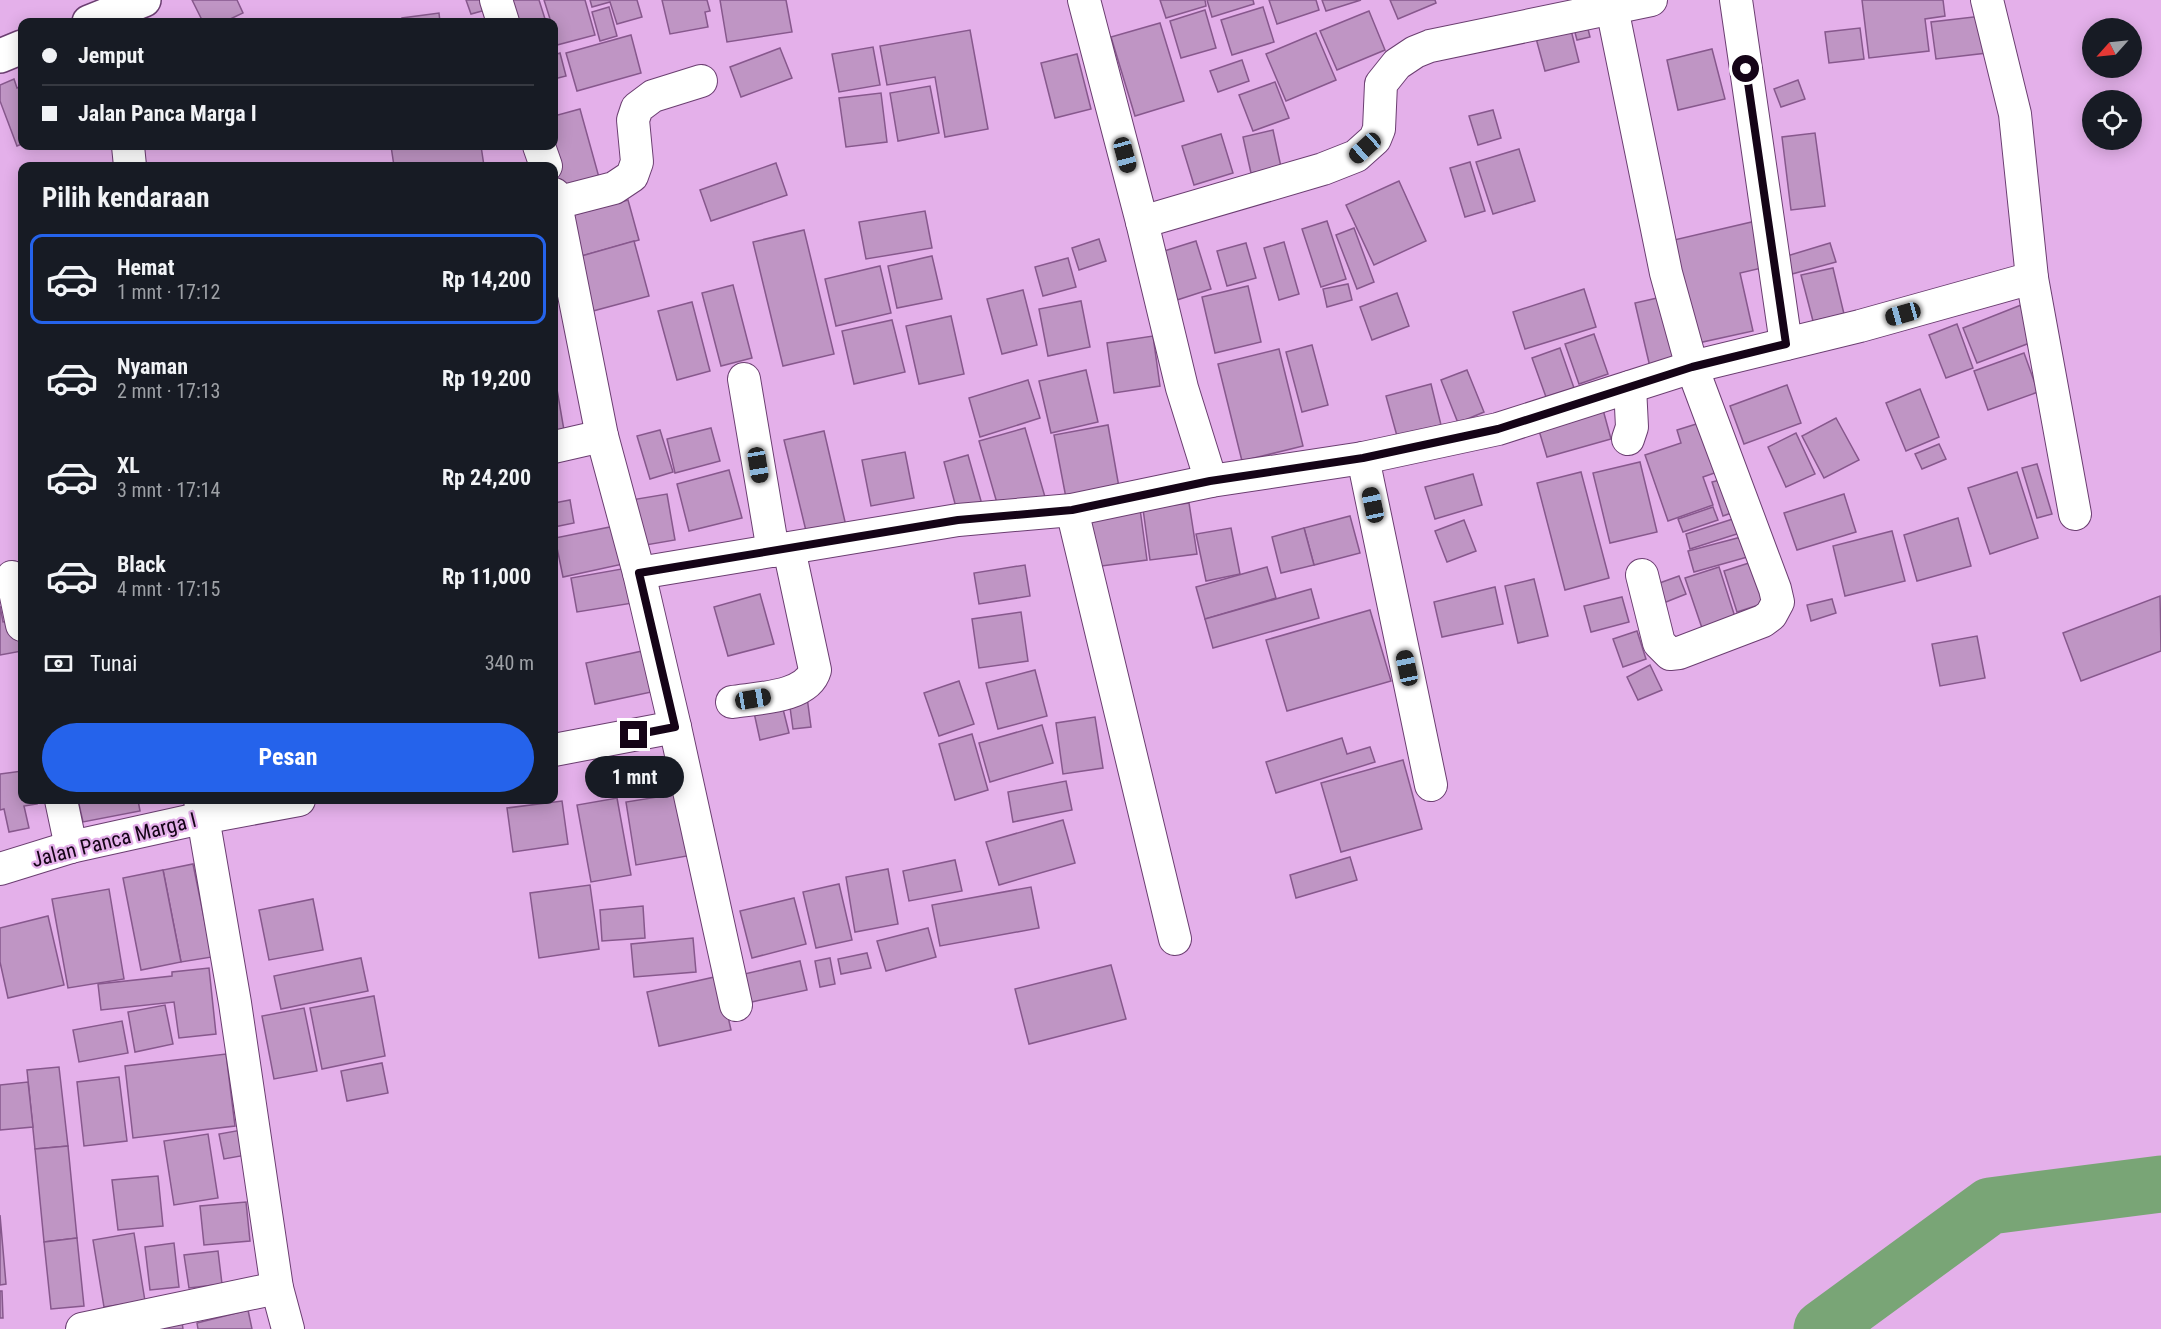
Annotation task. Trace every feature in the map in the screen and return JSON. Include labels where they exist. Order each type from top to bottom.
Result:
[{"type":"main road","points":[[106,15],[144,0]]},
{"type":"main road","points":[[0,56],[18,49]]},
{"type":"street","points":[[496,0],[502,18]]},
{"type":"street","points":[[1084,0],[1142,222],[1182,388],[1210,481]]},
{"type":"street","points":[[1142,222],[1323,169],[1356,156],[1375,139],[1379,129],[1381,84],[1397,64],[1415,52],[1554,10],[1612,8],[1651,0]]},
{"type":"street","points":[[1736,0],[1786,344]]},
{"type":"street","points":[[1987,0],[2015,114],[2032,278],[2075,514]]},
{"type":"street","points":[[1612,8],[1666,273],[1692,367],[1778,602],[1771,615],[1763,621],[1679,653],[1670,654],[1659,643],[1642,575]]},
{"type":"street","points":[[558,197],[614,188],[633,176],[637,162],[633,120],[637,108],[653,96],[700,81]]},
{"type":"street","points":[[558,213],[602,436],[639,573],[736,1005]]},
{"type":"street","points":[[639,573],[958,520],[1072,510],[1210,481],[1363,458],[1498,429],[1692,367],[1860,326],[2032,278]]},
{"type":"street","points":[[732,702],[794,692],[812,679],[815,670],[781,550],[744,379]]},
{"type":"street","points":[[1628,439],[1632,427],[1630,387]]},
{"type":"street","points":[[558,446],[602,436]]},
{"type":"street","points":[[1363,458],[1431,784]]},
{"type":"street","points":[[1072,510],[1175,939]]},
{"type":"street","points":[[12,576],[18,605]]},
{"type":"street","points":[[558,749],[675,727]]},
{"type":"street","points":[[62,804],[71,848]]},
{"type":"street","name":"Jalan Panca Marga I","points":[[0,869],[201,809],[255,804]]},
{"type":"street","points":[[201,809],[235,1003],[277,1288],[288,1329]]},
{"type":"street","points":[[82,1329],[277,1288]]},
{"type":"building","points":[[192,0],[237,0],[243,13],[232,18],[201,18]]},
{"type":"building","points":[[466,0],[490,0],[493,8],[471,14]]},
{"type":"building","points":[[509,0],[539,0],[545,18],[508,18]]},
{"type":"building","points":[[544,0],[585,0],[595,35],[558,45],[558,18],[550,18]]},
{"type":"building","points":[[590,0],[637,0],[642,17],[617,24],[610,2],[592,7]]},
{"type":"building","points":[[662,0],[707,0],[710,11],[705,12],[708,27],[670,34]]},
{"type":"building","points":[[720,0],[786,0],[792,32],[727,42]]},
{"type":"building","points":[[1160,0],[1205,0],[1206,6],[1166,18]]},
{"type":"building","points":[[1207,0],[1253,0],[1254,4],[1212,17]]},
{"type":"building","points":[[1269,0],[1316,0],[1319,10],[1277,24]]},
{"type":"building","points":[[1322,0],[1361,0],[1326,11]]},
{"type":"building","points":[[1390,0],[1435,0],[1436,3],[1398,19]]},
{"type":"building","points":[[1862,0],[1943,0],[1945,16],[1925,19],[1929,51],[1869,58]]},
{"type":"building","points":[[609,7],[617,36],[600,41],[592,12]]},
{"type":"building","points":[[1263,7],[1274,42],[1232,55],[1221,20]]},
{"type":"building","points":[[1205,10],[1216,48],[1181,58],[1170,21]]},
{"type":"building","points":[[1369,11],[1385,50],[1337,70],[1320,31]]},
{"type":"building","points":[[439,13],[440,18],[402,18]]},
{"type":"building","points":[[1982,16],[1987,53],[1936,59],[1931,22]]},
{"type":"building","points":[[1585,17],[1590,37],[1577,40],[1572,21]]},
{"type":"building","points":[[1569,22],[1579,62],[1545,71],[1534,31]]},
{"type":"building","points":[[1160,23],[1184,101],[1135,116],[1111,37]]},
{"type":"building","points":[[1860,28],[1864,59],[1829,63],[1825,32]]},
{"type":"building","points":[[970,30],[988,129],[945,137],[935,77],[887,85],[880,46]]},
{"type":"building","points":[[1316,33],[1336,80],[1286,101],[1266,54]]},
{"type":"building","points":[[631,35],[641,73],[577,91],[566,53]]},
{"type":"building","points":[[873,47],[880,85],[839,92],[832,54]]},
{"type":"building","points":[[780,48],[792,78],[741,97],[730,67]]},
{"type":"building","points":[[1712,49],[1725,99],[1678,110],[1667,60]]},
{"type":"building","points":[[560,53],[566,76],[558,78],[558,54]]},
{"type":"building","points":[[1077,54],[1091,109],[1055,118],[1041,63]]},
{"type":"building","points":[[1242,60],[1249,81],[1218,92],[1210,71]]},
{"type":"building","points":[[14,79],[18,88],[17,146],[0,101],[0,85]]},
{"type":"building","points":[[1798,80],[1805,99],[1781,107],[1774,89]]},
{"type":"building","points":[[1275,82],[1289,118],[1253,131],[1239,95]]},
{"type":"building","points":[[930,86],[939,133],[898,141],[890,93]]},
{"type":"building","points":[[881,93],[887,142],[846,147],[839,98]]},
{"type":"building","points":[[580,109],[600,181],[558,192],[558,162],[554,162],[554,150],[558,150],[558,115]]},
{"type":"building","points":[[1493,110],[1501,138],[1478,145],[1469,116]]},
{"type":"building","points":[[1273,130],[1281,167],[1251,173],[1243,137]]},
{"type":"building","points":[[1815,133],[1825,206],[1791,210],[1782,137]]},
{"type":"building","points":[[1221,134],[1233,173],[1194,185],[1182,146]]},
{"type":"building","points":[[1519,149],[1535,201],[1493,214],[1476,162]]},
{"type":"building","points":[[392,150],[482,150],[483,162],[393,162]]},
{"type":"building","points":[[1470,162],[1485,211],[1465,217],[1450,168]]},
{"type":"building","points":[[776,163],[787,195],[711,221],[700,190]]},
{"type":"building","points":[[1399,181],[1426,241],[1374,265],[1346,205]]},
{"type":"building","points":[[628,200],[639,240],[578,257],[566,217]]},
{"type":"building","points":[[925,211],[932,248],[866,259],[859,222]]},
{"type":"building","points":[[1327,221],[1346,279],[1321,287],[1302,229]]},
{"type":"building","points":[[1756,221],[1766,267],[1740,273],[1753,331],[1698,343],[1674,240]]},
{"type":"building","points":[[1354,228],[1374,282],[1357,289],[1336,235]]},
{"type":"building","points":[[804,230],[834,354],[783,366],[753,242]]},
{"type":"building","points":[[1099,239],[1106,261],[1079,270],[1072,248]]},
{"type":"building","points":[[634,241],[649,296],[593,311],[578,257]]},
{"type":"building","points":[[1196,241],[1211,289],[1177,300],[1161,252]]},
{"type":"building","points":[[1284,242],[1299,294],[1279,300],[1264,248]]},
{"type":"building","points":[[1246,243],[1256,278],[1227,286],[1217,251]]},
{"type":"building","points":[[1830,243],[1836,262],[1792,274],[1787,256]]},
{"type":"building","points":[[932,256],[942,299],[897,308],[888,266]]},
{"type":"building","points":[[1068,258],[1076,287],[1043,296],[1035,267]]},
{"type":"building","points":[[880,266],[891,313],[836,326],[825,279]]},
{"type":"building","points":[[1833,268],[1844,314],[1813,321],[1801,275]]},
{"type":"building","points":[[1348,284],[1352,300],[1327,307],[1323,289]]},
{"type":"building","points":[[733,285],[752,358],[721,366],[702,293]]},
{"type":"building","points":[[1248,286],[1261,342],[1215,353],[1202,297]]},
{"type":"building","points":[[1584,289],[1596,327],[1525,349],[1513,312]]},
{"type":"building","points":[[1023,290],[1037,345],[1002,354],[987,299]]},
{"type":"building","points":[[1397,293],[1409,326],[1372,340],[1360,307]]},
{"type":"building","points":[[1666,296],[1682,360],[1650,367],[1635,303]]},
{"type":"building","points":[[1081,301],[1090,347],[1048,356],[1039,309]]},
{"type":"building","points":[[692,302],[710,371],[677,380],[658,311]]},
{"type":"building","points":[[2021,305],[2035,341],[1977,363],[1963,328]]},
{"type":"building","points":[[951,316],[964,374],[919,384],[906,326]]},
{"type":"building","points":[[892,320],[905,372],[854,384],[842,331]]},
{"type":"building","points":[[1957,324],[1973,368],[1946,378],[1929,335]]},
{"type":"building","points":[[1594,334],[1608,374],[1579,384],[1565,344]]},
{"type":"building","points":[[1153,336],[1160,386],[1114,393],[1107,343]]},
{"type":"building","points":[[1312,345],[1328,405],[1302,412],[1286,352]]},
{"type":"building","points":[[1560,348],[1574,388],[1546,397],[1532,358]]},
{"type":"building","points":[[1279,349],[1303,446],[1242,461],[1218,364]]},
{"type":"building","points":[[2024,353],[2038,392],[1988,410],[1974,371]]},
{"type":"building","points":[[1086,370],[1098,422],[1051,433],[1039,381]]},
{"type":"building","points":[[1467,370],[1484,412],[1458,423],[1441,380]]},
{"type":"building","points":[[1028,380],[1040,418],[980,437],[969,398]]},
{"type":"building","points":[[1431,384],[1441,425],[1397,436],[1386,396]]},
{"type":"building","points":[[1787,385],[1801,423],[1744,444],[1730,406]]},
{"type":"building","points":[[1920,389],[1939,437],[1906,451],[1886,403]]},
{"type":"building","points":[[558,395],[565,436],[558,437]]},
{"type":"building","points":[[1602,406],[1611,439],[1547,457],[1537,424]]},
{"type":"building","points":[[1836,418],[1859,460],[1824,478],[1802,436]]},
{"type":"building","points":[[1706,421],[1723,470],[1703,477],[1713,505],[1668,521],[1645,455],[1681,443],[1677,430]]},
{"type":"building","points":[[1108,425],[1120,493],[1067,503],[1054,435]]},
{"type":"building","points":[[711,428],[720,461],[675,473],[667,439]]},
{"type":"building","points":[[1025,428],[1045,497],[999,510],[979,441]]},
{"type":"building","points":[[660,430],[673,472],[650,479],[637,436]]},
{"type":"building","points":[[824,431],[846,526],[807,535],[784,440]]},
{"type":"building","points":[[1796,433],[1815,474],[1786,487],[1768,447]]},
{"type":"building","points":[[1939,444],[1946,459],[1922,469],[1915,454]]},
{"type":"building","points":[[905,452],[914,498],[871,506],[862,460]]},
{"type":"building","points":[[968,455],[983,508],[958,515],[944,462]]},
{"type":"building","points":[[1640,462],[1657,532],[1610,543],[1593,473]]},
{"type":"building","points":[[2037,464],[2052,514],[2037,518],[2022,468]]},
{"type":"building","points":[[729,470],[742,518],[689,531],[677,484]]},
{"type":"building","points":[[1581,472],[1609,578],[1565,590],[1537,483]]},
{"type":"building","points":[[2017,472],[2038,538],[1990,554],[1968,488]]},
{"type":"building","points":[[1473,474],[1482,505],[1435,519],[1425,487]]},
{"type":"building","points":[[1724,479],[1734,512],[1723,516],[1712,482]]},
{"type":"building","points":[[667,494],[675,540],[640,546],[631,500]]},
{"type":"building","points":[[1844,494],[1856,532],[1797,550],[1784,513]]},
{"type":"building","points":[[570,500],[574,523],[558,526],[558,502]]},
{"type":"building","points":[[1189,503],[1197,554],[1150,560],[1143,509]]},
{"type":"building","points":[[1713,507],[1718,520],[1683,532],[1678,519]]},
{"type":"building","points":[[1140,509],[1147,560],[1094,567],[1087,516]]},
{"type":"building","points":[[1350,516],[1360,553],[1314,565],[1304,528]]},
{"type":"building","points":[[1739,517],[1743,532],[1690,549],[1686,534]]},
{"type":"building","points":[[1958,518],[1971,566],[1917,581],[1904,535]]},
{"type":"building","points":[[1464,520],[1476,551],[1447,562],[1435,531]]},
{"type":"building","points":[[615,526],[623,564],[563,577],[558,553],[558,537]]},
{"type":"building","points":[[1231,528],[1240,574],[1206,581],[1196,534]]},
{"type":"building","points":[[1304,528],[1314,565],[1281,573],[1272,537]]},
{"type":"building","points":[[1892,531],[1905,581],[1845,596],[1833,546]]},
{"type":"building","points":[[1745,536],[1751,556],[1694,572],[1688,551]]},
{"type":"building","points":[[1752,562],[1765,603],[1737,612],[1724,571]]},
{"type":"building","points":[[1025,565],[1030,596],[979,604],[974,573]]},
{"type":"building","points":[[1267,567],[1276,598],[1205,619],[1196,587]]},
{"type":"building","points":[[1719,567],[1735,617],[1702,628],[1685,578]]},
{"type":"building","points":[[627,568],[633,603],[577,612],[571,578]]},
{"type":"building","points":[[1679,576],[1686,594],[1661,604],[1654,585]]},
{"type":"building","points":[[1534,579],[1548,636],[1518,643],[1505,586]]},
{"type":"building","points":[[1495,587],[1503,624],[1442,637],[1434,602]]},
{"type":"building","points":[[1311,589],[1319,618],[1213,648],[1205,619]]},
{"type":"building","points":[[760,594],[774,644],[728,656],[714,607]]},
{"type":"building","points":[[2160,596],[2161,651],[2081,681],[2063,633]]},
{"type":"building","points":[[1622,597],[1629,622],[1591,632],[1584,606]]},
{"type":"building","points":[[1832,599],[1836,613],[1811,621],[1807,605]]},
{"type":"building","points":[[0,606],[3,622],[17,620],[18,652],[0,655]]},
{"type":"building","points":[[1370,610],[1391,681],[1287,711],[1266,640]]},
{"type":"building","points":[[1021,612],[1028,661],[979,668],[972,619]]},
{"type":"building","points":[[1637,631],[1646,659],[1623,667],[1613,639]]},
{"type":"building","points":[[1977,636],[1985,678],[1940,686],[1932,644]]},
{"type":"building","points":[[647,650],[656,691],[595,704],[586,663]]},
{"type":"building","points":[[1650,665],[1662,690],[1638,700],[1627,677]]},
{"type":"building","points":[[1035,670],[1047,716],[998,729],[986,683]]},
{"type":"building","points":[[959,681],[974,724],[939,736],[924,693]]},
{"type":"building","points":[[807,697],[811,727],[793,729],[789,700]]},
{"type":"building","points":[[781,701],[789,733],[760,740],[753,708]]},
{"type":"building","points":[[1095,717],[1103,768],[1063,774],[1056,723]]},
{"type":"building","points":[[1042,725],[1053,763],[990,782],[979,743]]},
{"type":"building","points":[[972,734],[988,790],[955,800],[939,744]]},
{"type":"building","points":[[1342,738],[1347,754],[1370,747],[1375,762],[1276,793],[1266,762]]},
{"type":"building","points":[[1403,760],[1422,829],[1341,852],[1321,783]]},
{"type":"building","points":[[18,772],[18,804],[37,804],[24,806],[29,828],[9,832],[4,809],[0,810],[0,774]]},
{"type":"building","points":[[1066,781],[1072,810],[1013,822],[1008,792]]},
{"type":"building","points":[[676,794],[687,856],[636,865],[626,802]]},
{"type":"building","points":[[617,798],[631,875],[591,882],[577,805]]},
{"type":"building","points":[[562,801],[568,844],[513,852],[507,808],[558,804],[558,802]]},
{"type":"building","points":[[79,804],[139,804],[140,811],[83,822]]},
{"type":"building","points":[[1063,820],[1075,863],[999,885],[986,842]]},
{"type":"building","points":[[1350,857],[1357,880],[1296,898],[1290,875]]},
{"type":"building","points":[[955,860],[962,891],[909,901],[903,871]]},
{"type":"building","points":[[193,864],[212,957],[181,962],[163,870]]},
{"type":"building","points":[[888,869],[898,924],[855,932],[846,877]]},
{"type":"building","points":[[163,870],[181,962],[141,970],[123,878]]},
{"type":"building","points":[[839,884],[852,940],[816,948],[803,892]]},
{"type":"building","points":[[590,885],[599,949],[539,958],[530,893]]},
{"type":"building","points":[[1031,887],[1039,928],[940,946],[932,905]]},
{"type":"building","points":[[109,889],[124,979],[68,988],[52,899]]},
{"type":"building","points":[[794,898],[806,944],[752,958],[740,911]]},
{"type":"building","points":[[313,899],[323,950],[269,960],[259,910]]},
{"type":"building","points":[[643,906],[645,938],[602,941],[600,910]]},
{"type":"building","points":[[48,916],[64,985],[8,998],[0,962],[0,928]]},
{"type":"building","points":[[928,928],[936,957],[886,971],[877,941]]},
{"type":"building","points":[[693,938],[696,972],[634,977],[631,944]]},
{"type":"building","points":[[867,953],[871,968],[841,974],[838,959]]},
{"type":"building","points":[[361,958],[368,991],[281,1009],[274,976]]},
{"type":"building","points":[[830,958],[835,984],[820,987],[815,961]]},
{"type":"building","points":[[800,961],[807,990],[747,1003],[740,975]]},
{"type":"building","points":[[1111,965],[1126,1019],[1029,1044],[1015,989]]},
{"type":"building","points":[[209,968],[216,1034],[179,1038],[174,1002],[101,1010],[98,984],[172,976],[172,972]]},
{"type":"building","points":[[719,976],[731,1030],[659,1046],[647,992]]},
{"type":"building","points":[[374,996],[385,1056],[322,1069],[310,1008]]},
{"type":"building","points":[[165,1005],[173,1044],[135,1052],[128,1012]]},
{"type":"building","points":[[304,1008],[317,1071],[274,1079],[262,1016]]},
{"type":"building","points":[[122,1021],[128,1053],[79,1062],[73,1030]]},
{"type":"building","points":[[226,1054],[235,1126],[133,1138],[125,1066]]},
{"type":"building","points":[[382,1063],[388,1093],[347,1101],[341,1071]]},
{"type":"building","points":[[59,1067],[68,1146],[35,1149],[27,1070]]},
{"type":"building","points":[[119,1077],[127,1141],[84,1146],[77,1082]]},
{"type":"building","points":[[28,1082],[33,1127],[0,1130],[0,1085]]},
{"type":"building","points":[[247,1129],[252,1154],[224,1159],[219,1134]]},
{"type":"building","points":[[208,1134],[218,1198],[174,1205],[164,1141]]},
{"type":"building","points":[[68,1146],[77,1238],[44,1242],[35,1149]]},
{"type":"building","points":[[158,1176],[163,1226],[118,1230],[112,1180]]},
{"type":"building","points":[[246,1202],[250,1241],[204,1245],[200,1206]]},
{"type":"building","points":[[0,1215],[6,1284],[0,1285]]},
{"type":"building","points":[[134,1233],[145,1301],[104,1307],[93,1240]]},
{"type":"building","points":[[77,1238],[84,1306],[51,1309],[44,1242]]},
{"type":"building","points":[[174,1243],[179,1287],[150,1290],[145,1247]]},
{"type":"building","points":[[218,1251],[222,1284],[189,1288],[184,1255]]},
{"type":"building","points":[[0,1291],[2,1291],[3,1318],[0,1318]]},
{"type":"building","points":[[248,1310],[252,1329],[198,1329],[197,1323]]},
{"type":"building","points":[[182,1322],[183,1329],[149,1329]]},
{"type":"waterway","points":[[1822,1329],[1990,1206],[2161,1184]]},
{"type":"route","points":[[634,735],[675,727],[639,573],[958,520],[1072,510],[1210,481],[1363,458],[1498,429],[1692,367],[1786,344],[1746,69]]}]
